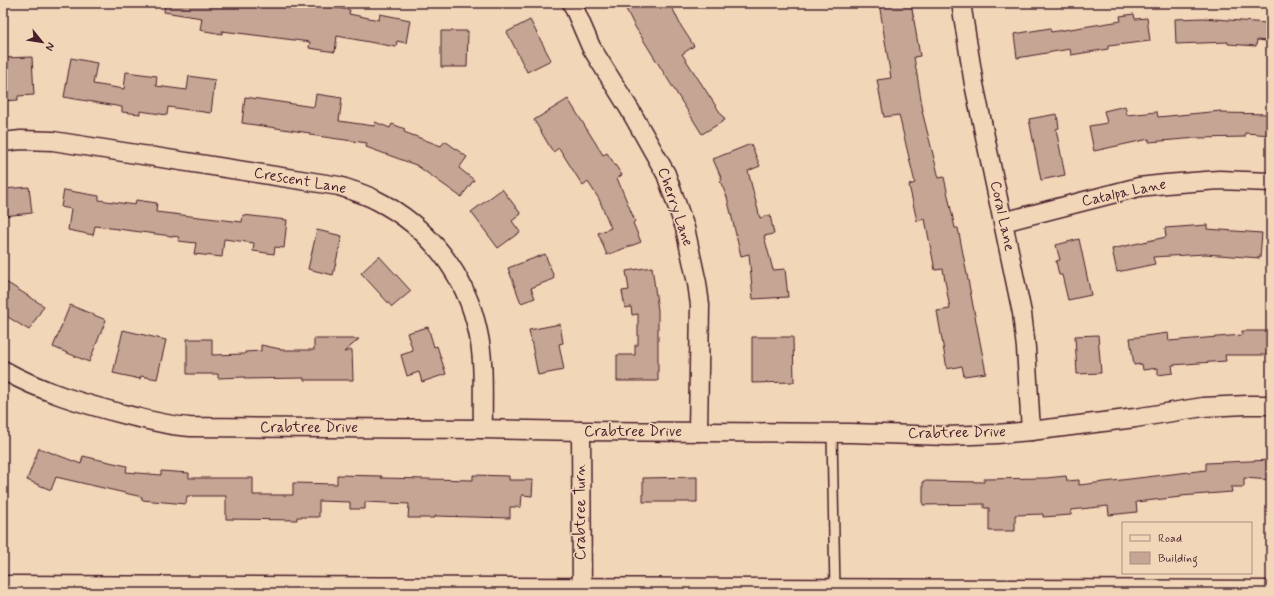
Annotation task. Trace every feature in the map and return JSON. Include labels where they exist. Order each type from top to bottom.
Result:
[{"type":"main road","points":[[3,587],[582,592],[1271,592]]},
{"type":"street","name":"Cherry Lane","points":[[572,3],[591,47],[630,110],[666,174],[685,228],[697,283],[700,305],[698,432]]},
{"type":"street","name":"Coral Lane","points":[[961,3],[974,84],[1022,313],[1026,348],[1031,431]]},
{"type":"street","name":"Crescent Lane","points":[[3,142],[21,140],[53,141],[339,186],[374,199],[396,211],[426,234],[442,253],[456,274],[472,308],[482,357],[483,429]]},
{"type":"street","name":"Catalpa Lane","points":[[1003,222],[1139,187],[1219,180],[1271,182]]},
{"type":"street","name":"Crabtree Drive","points":[[3,370],[53,394],[84,405],[170,426],[198,428],[483,429],[832,433],[948,436],[1031,431],[1135,418],[1203,407],[1271,405]]},
{"type":"street","name":"Crabtree Turn","points":[[581,431],[582,592]]},
{"type":"lane","points":[[832,433],[835,591]]},
{"type":"building","points":[[165,3],[305,3],[350,10],[349,14],[379,20],[380,14],[410,20],[406,43],[397,41],[396,47],[337,36],[335,52],[309,48],[310,42],[222,31],[222,34],[200,30],[202,18],[164,12]]},
{"type":"building","points":[[623,3],[670,3],[681,26],[694,46],[682,54],[725,120],[702,134],[634,25]]},
{"type":"building","points":[[879,3],[911,3],[920,56],[914,57],[922,111],[939,178],[944,177],[955,228],[958,228],[986,373],[964,376],[962,366],[947,369],[937,311],[950,309],[943,269],[935,270],[925,219],[917,221],[909,185],[915,183],[899,115],[884,117],[877,80],[891,78]]},
{"type":"building","points":[[1134,14],[1135,19],[1147,18],[1150,41],[1108,46],[1108,49],[1071,55],[1070,49],[1017,58],[1014,34],[1050,28],[1051,32],[1121,21],[1120,16]]},
{"type":"building","points":[[1203,18],[1267,23],[1266,41],[1257,40],[1256,46],[1228,44],[1228,42],[1176,44],[1175,19]]},
{"type":"building","points":[[530,20],[551,60],[527,72],[507,32]]},
{"type":"building","points":[[441,31],[468,31],[467,67],[441,67]]},
{"type":"building","points":[[32,57],[34,95],[18,96],[18,100],[3,101],[3,58]]},
{"type":"building","points":[[71,58],[97,63],[93,84],[124,89],[126,72],[157,76],[156,86],[187,90],[189,76],[215,80],[211,113],[168,107],[167,115],[140,111],[140,114],[122,112],[122,107],[64,97]]},
{"type":"building","points":[[316,94],[342,98],[339,121],[374,126],[375,122],[390,128],[392,124],[405,129],[404,132],[441,146],[445,141],[467,157],[459,168],[474,180],[461,197],[416,165],[366,147],[367,143],[242,123],[245,97],[314,107]]},
{"type":"building","points":[[568,99],[603,155],[607,153],[622,175],[617,178],[635,221],[633,223],[641,242],[607,255],[598,233],[611,228],[599,199],[588,182],[583,186],[559,148],[553,152],[534,120]]},
{"type":"building","points":[[1125,106],[1127,115],[1157,112],[1158,117],[1221,111],[1221,113],[1271,114],[1271,135],[1245,133],[1245,137],[1197,138],[1149,142],[1149,139],[1094,151],[1089,126],[1107,123],[1104,111]]},
{"type":"building","points":[[1057,114],[1059,128],[1056,129],[1065,175],[1041,180],[1029,119]]},
{"type":"building","points":[[751,144],[760,166],[748,171],[760,218],[770,215],[774,234],[764,236],[773,270],[785,269],[788,297],[753,299],[749,254],[741,256],[727,197],[713,159]]},
{"type":"building","points":[[29,187],[32,213],[3,216],[3,189]]},
{"type":"building","points":[[502,189],[521,214],[512,221],[520,232],[498,248],[471,212]]},
{"type":"building","points":[[64,190],[99,196],[99,200],[135,205],[136,200],[157,203],[156,212],[242,222],[243,215],[287,220],[284,248],[275,247],[274,254],[253,251],[254,243],[224,239],[222,257],[194,254],[196,243],[178,241],[179,237],[95,226],[93,235],[68,230],[71,209],[61,207]]},
{"type":"building","points":[[1207,225],[1207,229],[1262,233],[1260,258],[1205,254],[1153,257],[1155,264],[1117,272],[1112,249],[1166,237],[1165,228]]},
{"type":"building","points":[[317,230],[342,236],[333,275],[308,269]]},
{"type":"building","points":[[1079,239],[1091,295],[1068,300],[1062,275],[1059,275],[1056,261],[1060,260],[1056,245]]},
{"type":"building","points":[[545,254],[554,277],[553,279],[531,288],[535,298],[521,303],[508,268]]},
{"type":"building","points":[[379,256],[411,291],[392,307],[361,273]]},
{"type":"building","points":[[652,267],[658,310],[658,381],[617,381],[617,355],[635,355],[635,345],[638,345],[638,314],[632,315],[631,307],[625,308],[622,291],[629,290],[626,271]]},
{"type":"building","points":[[3,280],[44,306],[29,330],[3,314]]},
{"type":"building","points":[[70,305],[106,320],[89,362],[53,347]]},
{"type":"building","points":[[560,324],[563,343],[559,344],[564,370],[538,375],[529,330]]},
{"type":"building","points":[[428,327],[434,347],[437,346],[446,374],[422,382],[419,372],[407,376],[401,355],[413,351],[407,333]]},
{"type":"building","points":[[123,330],[166,340],[157,379],[141,376],[140,379],[113,373]]},
{"type":"building","points":[[1242,331],[1271,331],[1271,355],[1225,355],[1226,361],[1172,365],[1173,373],[1158,375],[1158,368],[1143,370],[1142,364],[1134,365],[1130,338],[1168,333],[1169,341],[1242,335]]},
{"type":"building","points":[[1098,335],[1101,373],[1077,374],[1075,336]]},
{"type":"building","points":[[752,337],[793,337],[794,382],[752,383]]},
{"type":"building","points":[[187,339],[212,339],[212,355],[245,354],[245,352],[261,351],[261,345],[280,350],[314,350],[314,339],[359,339],[344,352],[352,350],[353,380],[304,380],[304,378],[218,378],[218,374],[187,374]]},
{"type":"building","points":[[39,448],[81,464],[83,456],[127,466],[126,472],[161,475],[161,471],[189,473],[189,478],[253,478],[253,495],[293,495],[293,483],[337,484],[337,475],[382,476],[381,478],[473,480],[473,475],[509,476],[509,480],[533,480],[532,496],[522,495],[521,507],[510,507],[510,518],[435,516],[435,518],[408,518],[409,504],[365,502],[365,509],[350,509],[350,502],[319,501],[319,517],[297,517],[297,520],[226,519],[226,496],[187,496],[186,504],[142,500],[142,497],[56,477],[51,490],[27,480]]},
{"type":"building","points":[[1271,460],[1271,480],[1244,478],[1244,487],[1231,487],[1232,492],[1181,496],[1136,502],[1137,512],[1109,515],[1108,506],[1071,510],[1071,515],[1043,517],[1043,514],[1015,515],[1015,531],[989,531],[989,508],[984,508],[984,504],[923,505],[923,481],[984,482],[984,479],[1046,478],[1066,476],[1067,481],[1079,480],[1079,485],[1206,470],[1206,463]]},
{"type":"building","points":[[697,477],[697,502],[643,502],[643,478]]}]
